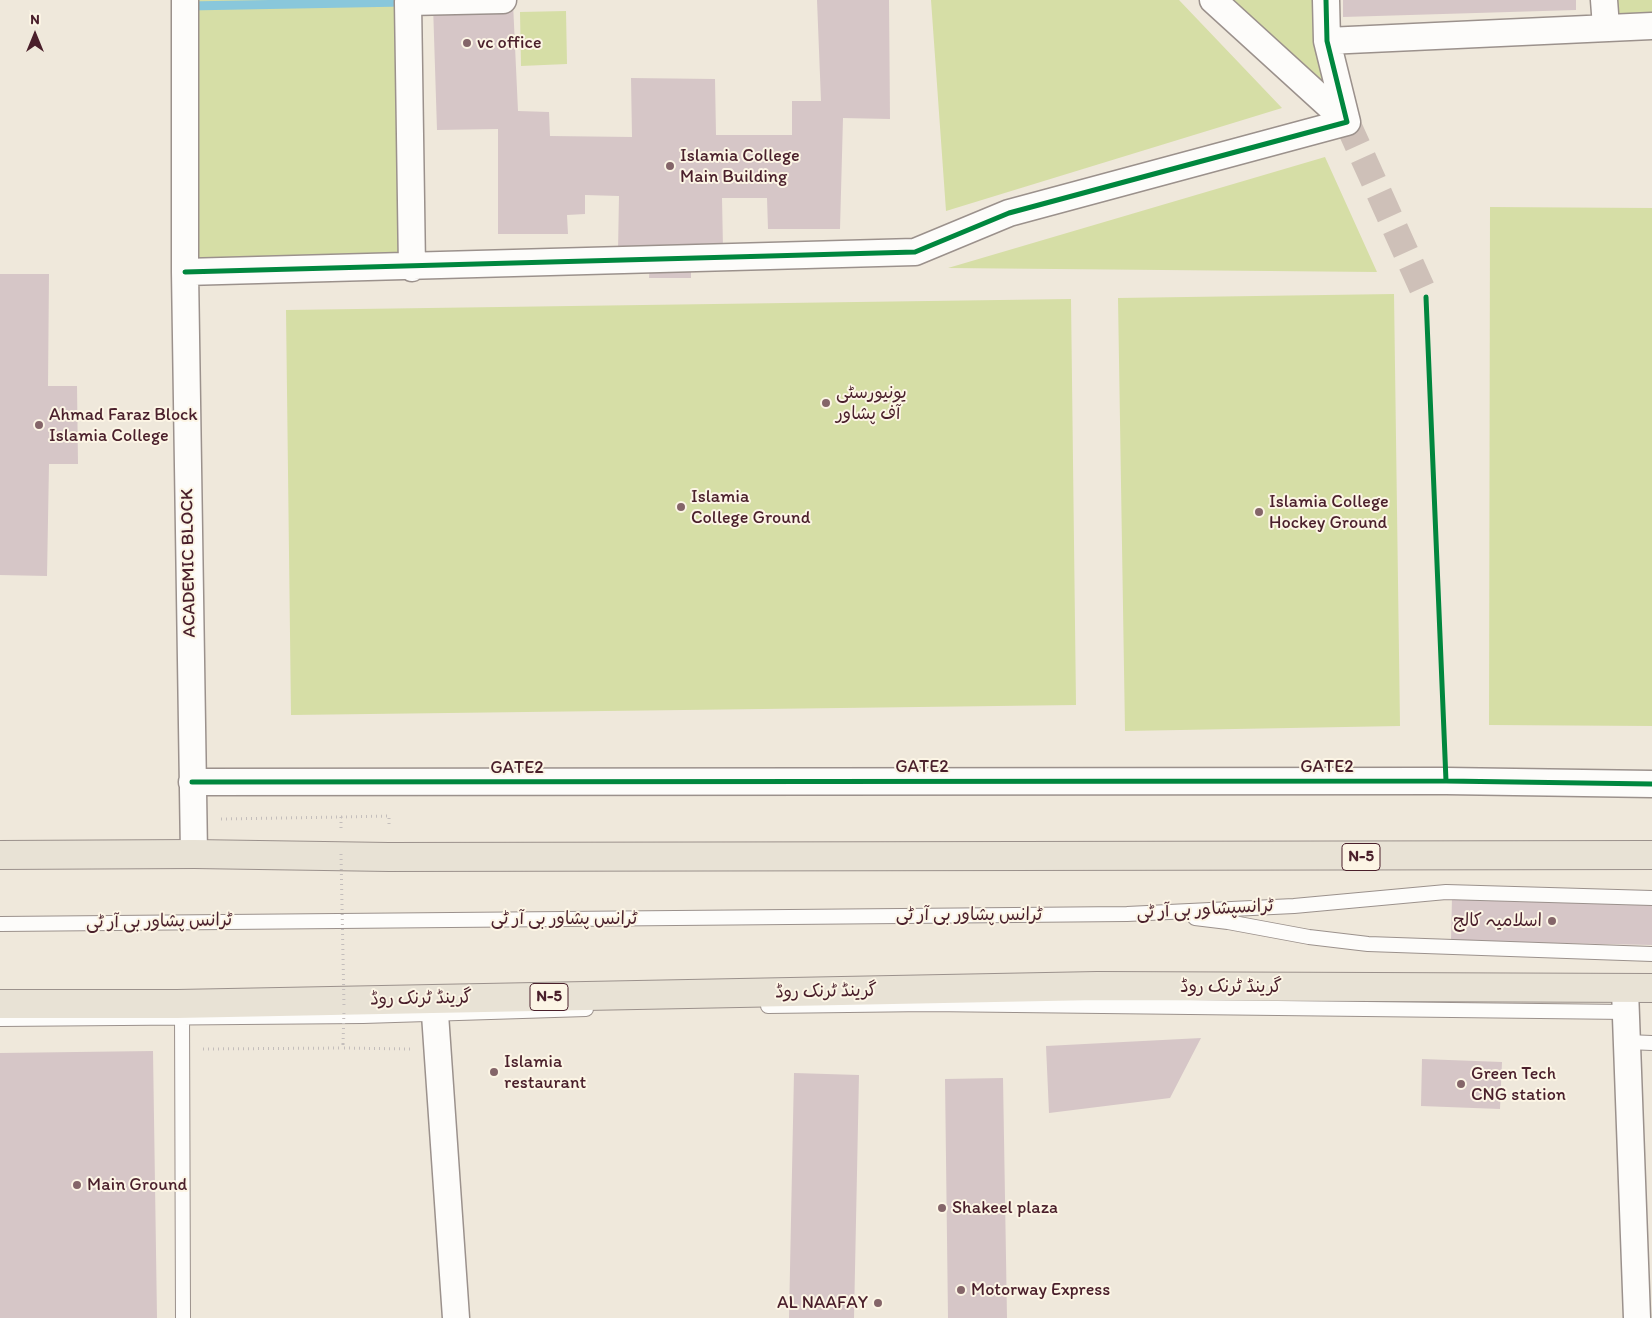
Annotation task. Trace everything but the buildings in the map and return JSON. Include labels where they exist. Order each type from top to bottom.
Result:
[{"type":"highway","name":"N-5","points":[[0,855],[194,854],[389,857],[1652,855]]},
{"type":"highway","name":"گرینڈ ٹرنک روڈ","points":[[0,1004],[182,1011],[1098,986],[1626,1001],[1636,988],[1652,988]]},
{"type":"street","name":"ACADEMIC BLOCK","points":[[185,0],[185,272],[194,854]]},
{"type":"street","points":[[412,268],[408,2],[503,0]]},
{"type":"street","points":[[1213,0],[1346,122]]},
{"type":"street","points":[[1326,0],[1327,41],[1346,122]]},
{"type":"street","points":[[1604,0],[1606,27]]},
{"type":"street","points":[[1327,41],[1652,26]]},
{"type":"street","points":[[185,272],[412,268],[915,252],[1009,213],[1346,122]]},
{"type":"street","name":"GATE2","points":[[192,782],[1446,780],[1652,784]]},
{"type":"street","points":[[1626,1001],[1640,1042],[1637,1318]]},
{"type":"street","points":[[435,1014],[456,1318]]},
{"type":"lane","name":"ٹرانسپشاور بی آر ٹی","points":[[1127,914],[1294,906],[1446,892],[1652,898]]},
{"type":"lane","name":"ٹرانسپشاور بی آر ٹی","points":[[1127,914],[1228,922],[1309,937],[1368,944],[1652,954]]},
{"type":"lane","name":"ٹرانس پشاور بی آر ٹی","points":[[0,924],[1127,914]]},
{"type":"lane","points":[[0,1019],[182,1011],[435,1014],[601,1008],[921,1004],[1626,1001]]},
{"type":"lane","points":[[182,1011],[183,1318]]},
{"type":"path","points":[[244,818],[389,816]]},
{"type":"path","points":[[341,817],[341,836]]},
{"type":"path","points":[[341,845],[343,1046]]},
{"type":"path","points":[[181,1049],[343,1046],[436,1050]]},
{"type":"green space","points":[[183,0],[482,0],[364,3],[407,2],[411,267],[186,271]]},
{"type":"green space","points":[[931,0],[1179,0],[1282,108],[946,211]]},
{"type":"green space","points":[[1211,0],[1324,0],[1327,42],[1320,102]]},
{"type":"green space","points":[[1604,0],[1652,0],[1652,26],[1606,27]]},
{"type":"green space","points":[[566,11],[567,64],[521,66],[520,12]]},
{"type":"green space","points":[[1325,157],[1377,272],[948,268]]},
{"type":"green space","points":[[1490,207],[1652,208],[1652,726],[1489,725]]},
{"type":"green space","name":"Islamia College Hockey Ground","points":[[1394,294],[1400,726],[1125,731],[1118,298]]},
{"type":"green space","name":"Islamia College Ground","points":[[1071,299],[1076,705],[291,715],[286,310]]},
{"type":"waterway","points":[[188,6],[405,2]]},
{"type":"tunnel","points":[[1347,122],[1426,297]]},
{"type":"cycle path","points":[[185,272],[915,252],[1009,213],[1347,122],[1327,41],[1326,0]]},
{"type":"cycle path","points":[[1426,297],[1446,781]]},
{"type":"cycle path","points":[[192,782],[1446,781],[1652,784]]},
{"type":"place","name":"vc office","points":[[467,43]]},
{"type":"place","name":"Islamia College Main Building","points":[[670,166]]},
{"type":"place","name":"یونیورسٹی آف پشاور","points":[[826,403]]},
{"type":"place","name":"Ahmad Faraz Block Islamia College","points":[[39,425]]},
{"type":"place","name":"Islamia College Ground","points":[[681,507]]},
{"type":"place","name":"Islamia College Hockey Ground","points":[[1259,512]]},
{"type":"place","name":"اسلامیہ کالج","points":[[1552,921]]},
{"type":"place","name":"Islamia restaurant","points":[[494,1072]]},
{"type":"place","name":"Green Tech CNG station","points":[[1461,1084]]},
{"type":"place","name":"Main Ground","points":[[77,1185]]},
{"type":"place","name":"Shakeel plaza","points":[[942,1208]]},
{"type":"place","name":"Motorway Express","points":[[961,1290]]},
{"type":"place","name":"AL NAAFAY","points":[[878,1303]]}]
